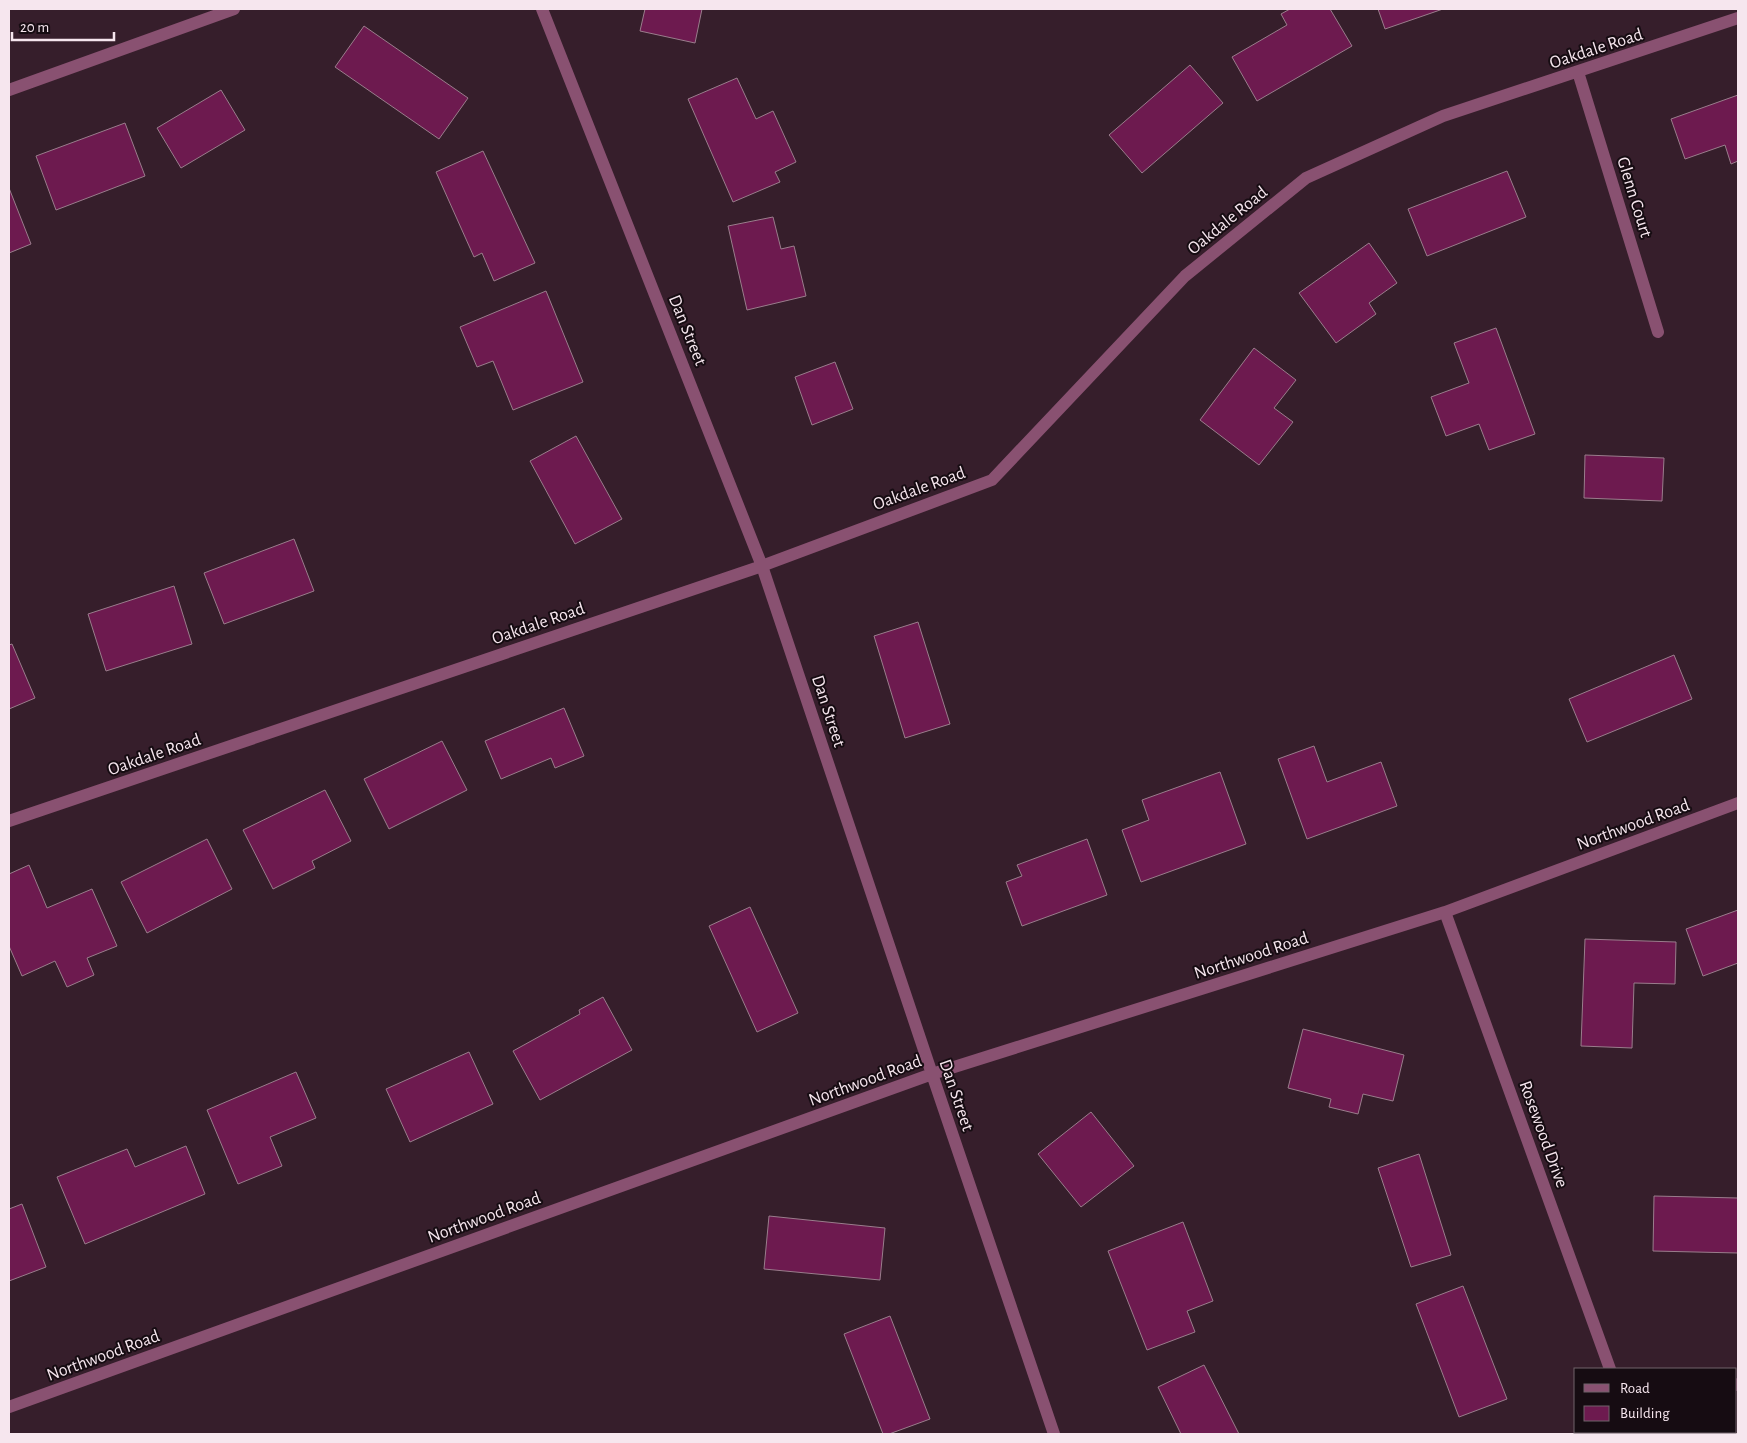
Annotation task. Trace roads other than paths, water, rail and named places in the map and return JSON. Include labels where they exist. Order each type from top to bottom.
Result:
[{"type":"street","points":[[9,90],[234,9]]},
{"type":"street","name":"Dan Street","points":[[542,9],[762,566],[1054,1434]]},
{"type":"street","name":"Oakdale Road","points":[[9,822],[762,566],[992,480],[1185,276],[1306,178],[1442,116],[1738,18]]},
{"type":"street","name":"Glenn Court","points":[[1578,72],[1658,332]]},
{"type":"street","name":"Northwood Road","points":[[9,1407],[932,1074],[1445,912],[1738,803]]},
{"type":"street","name":"Rosewood Drive","points":[[1445,912],[1610,1368]]}]
